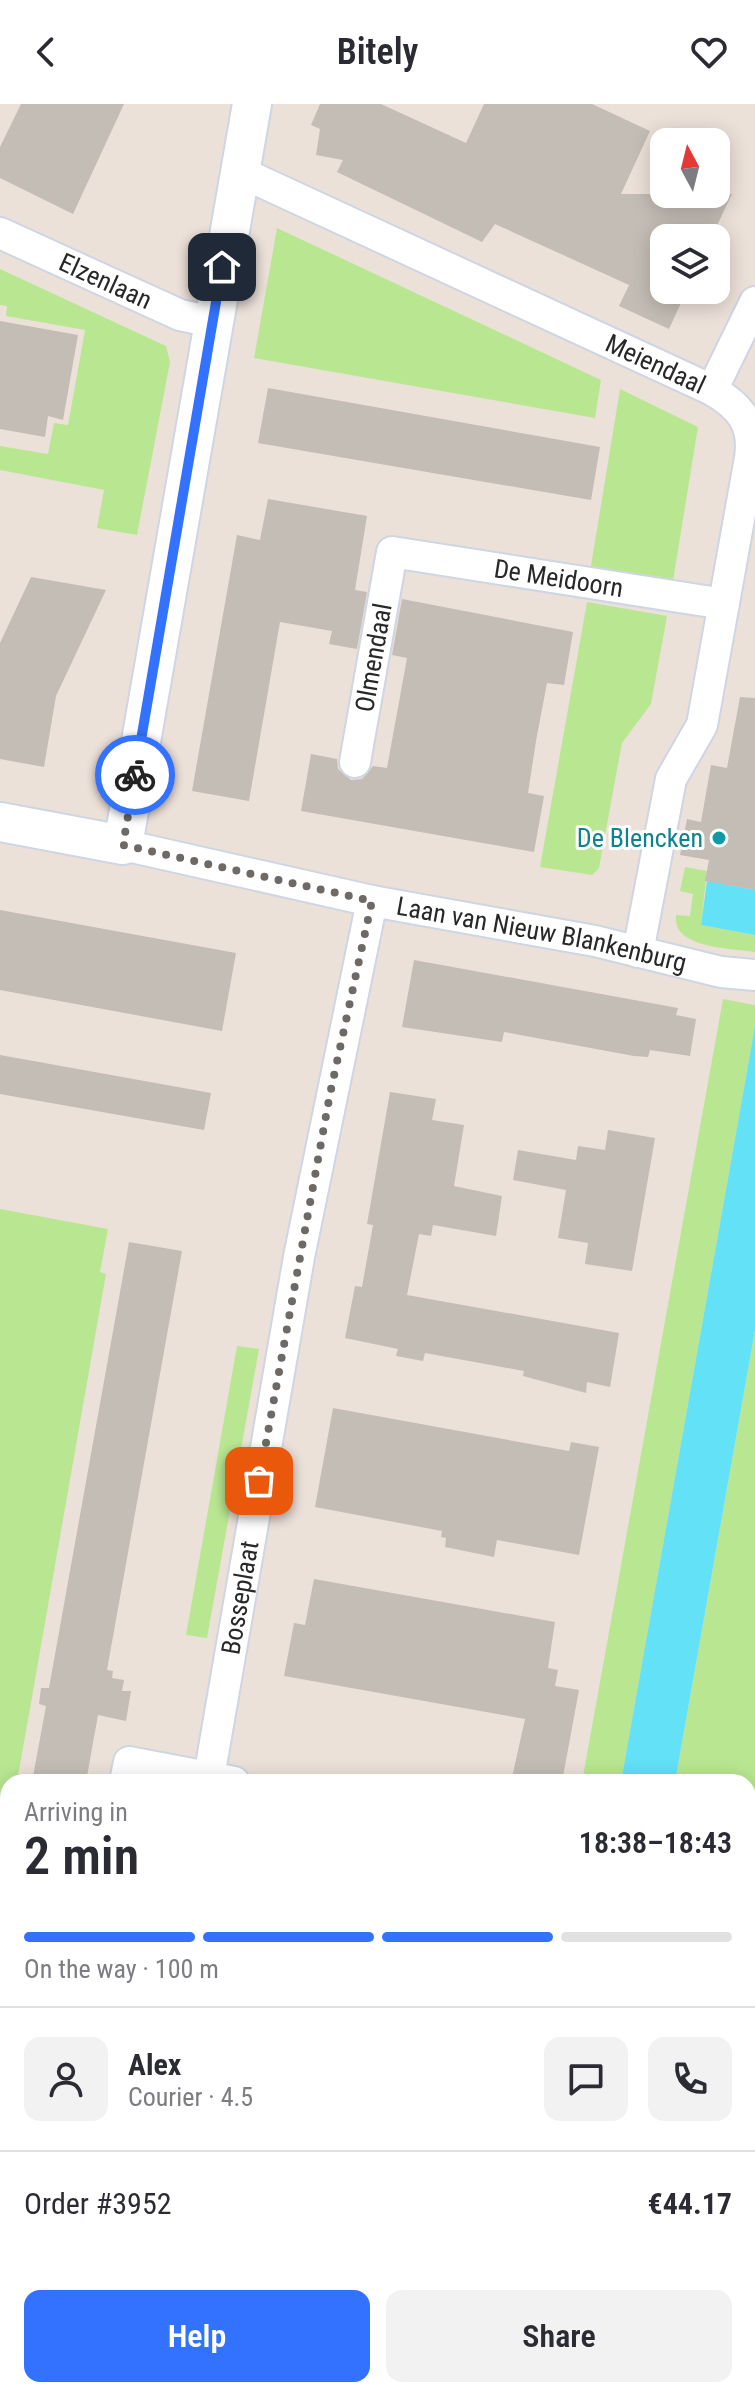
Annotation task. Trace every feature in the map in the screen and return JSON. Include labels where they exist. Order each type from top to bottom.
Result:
[{"type":"street","points":[[123,845],[252,104]]},
{"type":"street","name":"Meiendaal","points":[[238,171],[712,390],[736,404],[748,423],[752,447],[702,725],[671,779],[638,952]]},
{"type":"street","name":"Elzenlaan","points":[[0,233],[180,315],[213,322]]},
{"type":"street","points":[[712,390],[755,302]]},
{"type":"street","name":"De Meidoorn","points":[[392,552],[724,604]]},
{"type":"street","name":"Olmendaal","points":[[355,762],[392,552]]},
{"type":"street","name":"Laan van Nieuw Blankenburg","points":[[0,822],[123,845],[372,901],[595,941],[721,972],[755,975]]},
{"type":"street","name":"Bosseplaat","points":[[222,1774],[308,1213],[372,901]]},
{"type":"street","name":"Bosseplaat","points":[[127,1774],[129,1762],[190,1774]]},
{"type":"green space","points":[[277,228],[601,380],[595,418],[254,358]]},
{"type":"green space","points":[[0,269],[166,346],[170,362],[137,535],[97,528],[104,490],[0,470],[0,446],[48,454],[54,423],[68,425],[85,330],[6,316],[7,306],[0,305]]},
{"type":"green space","points":[[620,389],[698,427],[672,587],[590,572]]},
{"type":"green space","points":[[587,602],[667,616],[651,704],[622,743],[599,868],[592,875],[540,867]]},
{"type":"green space","points":[[685,867],[707,871],[701,925],[755,935],[755,952],[705,945],[683,935],[677,926],[676,915],[690,916],[693,894],[680,891]]},
{"type":"green space","points":[[723,999],[755,1005],[755,1026],[622,1774],[583,1774]]},
{"type":"green space","points":[[0,1209],[108,1229],[100,1272],[106,1274],[18,1774],[0,1774]]},
{"type":"green space","points":[[755,1330],[755,1774],[676,1774]]},
{"type":"green space","points":[[237,1346],[259,1349],[207,1638],[186,1635]]},
{"type":"water","points":[[707,881],[755,890],[755,935],[701,925]]},
{"type":"water","points":[[755,1026],[755,1330],[676,1774],[622,1774]]},
{"type":"building","points":[[21,104],[124,104],[73,214],[0,178],[0,147]]},
{"type":"building","points":[[320,104],[381,104],[466,143],[484,104],[592,104],[650,131],[621,194],[650,194],[650,208],[725,208],[718,224],[650,224],[650,304],[681,304],[669,329],[619,306],[629,285],[495,224],[482,242],[337,172],[343,160],[316,155],[320,129],[311,125]]},
{"type":"building","points":[[0,321],[78,335],[63,420],[48,416],[45,437],[0,429]]},
{"type":"building","points":[[268,388],[600,447],[591,500],[258,443]]},
{"type":"building","points":[[268,499],[367,516],[355,590],[367,592],[357,649],[329,644],[332,631],[280,622],[249,801],[192,791],[237,535],[260,540]]},
{"type":"building","points":[[31,577],[106,590],[56,696],[44,767],[0,759],[0,643]]},
{"type":"building","points":[[402,599],[573,632],[564,685],[547,683],[536,741],[528,793],[544,796],[534,852],[301,811],[311,754],[337,759],[338,769],[351,780],[362,779],[373,766],[387,768],[407,658],[392,655]]},
{"type":"building","name":"De Blencken","points":[[740,697],[755,698],[755,890],[705,881],[709,860],[680,855],[687,819],[701,822],[711,765],[727,768]]},
{"type":"building","points":[[0,910],[236,953],[222,1031],[0,990]]},
{"type":"building","points":[[414,960],[678,1008],[676,1015],[696,1019],[690,1056],[650,1050],[648,1057],[634,1056],[504,1032],[502,1042],[402,1027]]},
{"type":"building","points":[[0,1055],[211,1093],[204,1130],[0,1094]]},
{"type":"building","points":[[390,1092],[436,1099],[432,1120],[464,1125],[454,1186],[502,1196],[496,1236],[433,1225],[431,1236],[419,1234],[407,1295],[619,1333],[610,1387],[587,1382],[586,1393],[523,1376],[524,1371],[425,1353],[423,1361],[396,1356],[398,1349],[345,1338],[355,1286],[362,1287],[373,1225],[367,1224]]},
{"type":"building","points":[[608,1130],[655,1138],[632,1271],[585,1264],[588,1243],[558,1238],[566,1190],[513,1180],[518,1150],[576,1160],[578,1146],[605,1150]]},
{"type":"building","points":[[129,1242],[182,1251],[107,1670],[113,1671],[112,1678],[124,1680],[122,1691],[131,1691],[126,1721],[98,1715],[87,1774],[33,1774],[46,1706],[39,1704],[41,1688],[49,1688]]},
{"type":"building","points":[[333,1408],[569,1451],[571,1442],[599,1447],[579,1555],[497,1540],[494,1557],[445,1547],[446,1538],[441,1537],[442,1531],[315,1507]]},
{"type":"building","points":[[314,1579],[555,1622],[548,1668],[558,1670],[555,1686],[579,1690],[563,1774],[513,1774],[525,1719],[284,1676],[294,1623],[305,1625]]},
{"type":"way so far","points":[[135,775],[123,845],[372,901],[330,1094],[259,1481]]},
{"type":"place","name":"De Blencken","points":[[719,838]]},
{"type":"route","points":[[135,775],[222,267]]}]
